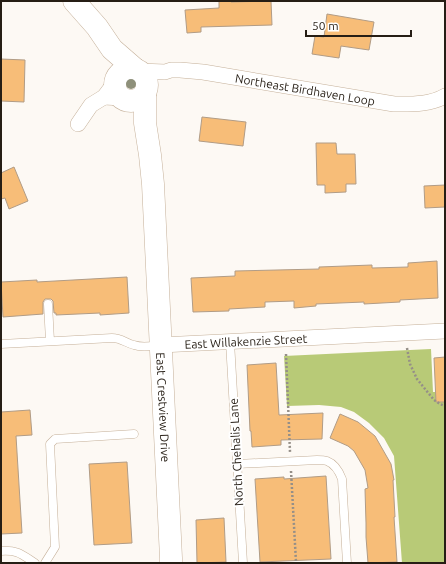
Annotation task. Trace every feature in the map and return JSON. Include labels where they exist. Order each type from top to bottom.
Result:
[{"type":"street","points":[[74,1],[97,27],[112,49],[128,86]]},
{"type":"street","name":"Northeast Birdhaven Loop","points":[[78,124],[91,105],[128,86],[172,70],[203,72],[394,104],[418,104],[440,99],[445,96]]},
{"type":"street","name":"East Crestview Drive","points":[[128,86],[145,123],[153,184],[172,561]]},
{"type":"street","name":"East Willakenzie Street","points":[[160,345],[445,331]]},
{"type":"lane","points":[[48,304],[50,341]]},
{"type":"lane","name":"East Willakenzie Street","points":[[1,344],[112,338],[122,340],[136,346],[160,345]]},
{"type":"lane","name":"North Chehalis Lane","points":[[230,342],[243,563]]},
{"type":"lane","points":[[45,563],[55,547],[50,444],[55,439],[134,434]]},
{"type":"lane","points":[[237,464],[317,460],[327,461],[334,466],[340,472],[342,479],[347,563]]},
{"type":"lane","points":[[1,551],[12,550],[35,563]]},
{"type":"path","points":[[407,348],[410,364],[417,379],[434,400],[445,406]]},
{"type":"path","points":[[286,354],[290,452]]},
{"type":"path","points":[[291,469],[296,562]]},
{"type":"green space","points":[[431,349],[433,392],[445,392],[445,563],[402,563],[394,456],[384,438],[369,423],[354,412],[341,407],[319,405],[287,406],[284,356]]},
{"type":"building","points":[[219,1],[271,1],[272,25],[201,27],[201,32],[187,33],[185,10],[219,8]]},
{"type":"building","points":[[327,14],[374,22],[369,50],[341,46],[339,58],[312,54],[315,36],[324,37]]},
{"type":"building","points":[[1,59],[25,60],[24,102],[1,101]]},
{"type":"building","points":[[202,117],[246,122],[243,146],[199,141]]},
{"type":"building","points":[[316,143],[336,143],[337,154],[355,154],[356,184],[346,184],[346,192],[325,193],[325,185],[317,185]]},
{"type":"building","points":[[14,167],[28,201],[9,209],[5,198],[1,199],[1,173]]},
{"type":"building","points":[[445,185],[445,207],[425,208],[424,186]]},
{"type":"building","points":[[437,261],[438,298],[364,304],[364,302],[316,304],[316,306],[294,308],[294,301],[265,302],[265,307],[229,309],[229,311],[193,312],[191,278],[235,276],[235,271],[319,269],[319,267],[372,265],[372,268],[408,267],[408,263]]},
{"type":"building","points":[[127,277],[129,313],[100,315],[100,313],[56,315],[56,313],[54,313],[53,301],[51,299],[45,299],[43,302],[43,314],[3,317],[1,282],[37,280],[37,282]]},
{"type":"building","points":[[445,357],[445,402],[436,402],[434,358]]},
{"type":"building","points":[[276,363],[279,415],[323,413],[322,439],[281,440],[281,445],[252,447],[247,365]]},
{"type":"building","points":[[30,410],[32,435],[16,436],[22,533],[1,534],[1,412]]},
{"type":"building","points":[[340,414],[358,422],[375,436],[391,464],[394,480],[394,517],[397,562],[368,563],[365,489],[368,488],[365,470],[354,451],[348,446],[330,438]]},
{"type":"building","points":[[127,462],[132,543],[94,545],[89,464]]},
{"type":"building","points":[[326,476],[331,559],[260,562],[255,479],[284,477],[284,479]]},
{"type":"building","points":[[224,518],[226,562],[197,563],[196,520]]}]
